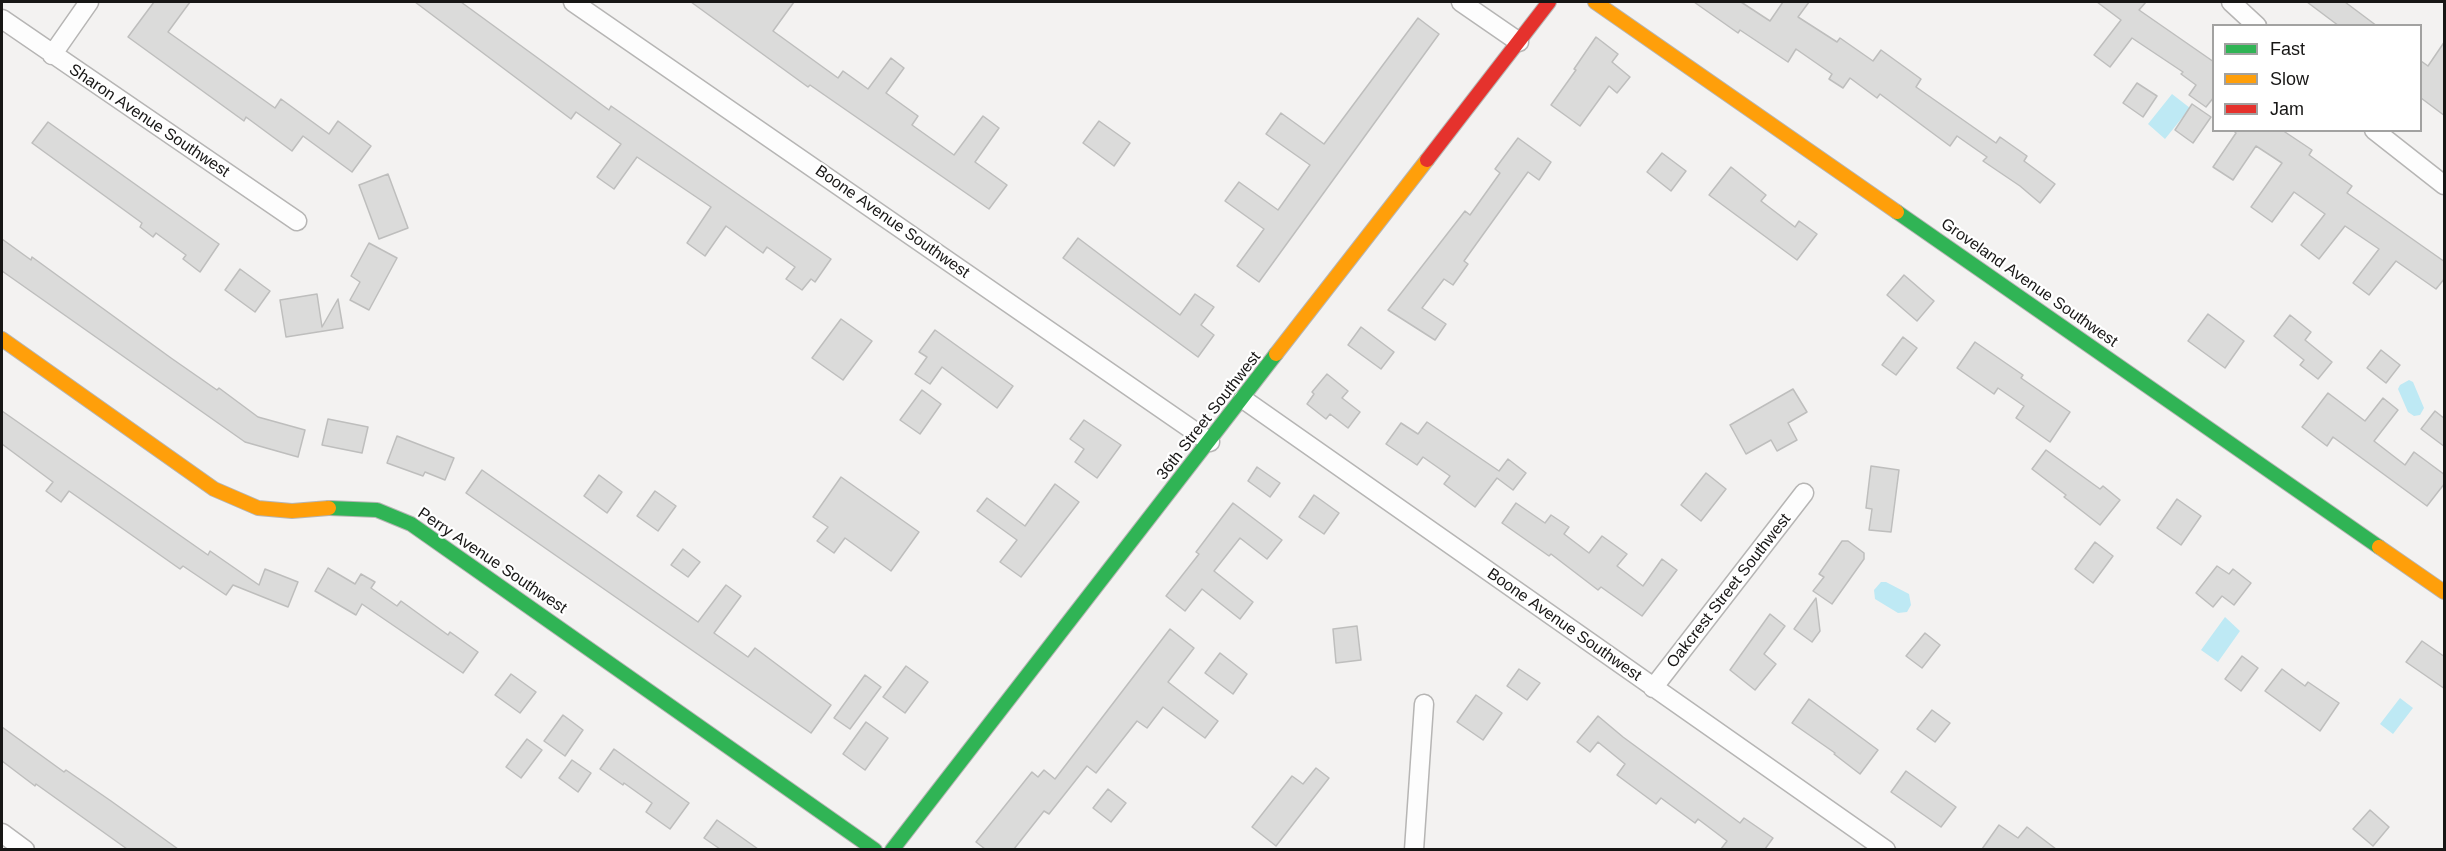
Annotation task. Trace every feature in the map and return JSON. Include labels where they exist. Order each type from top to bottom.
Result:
[{"type":"street","points":[[52,54],[89,2]]},
{"type":"street","name":"Boone Avenue Southwest","points":[[573,2],[1210,442]]},
{"type":"street","points":[[1461,2],[1519,42]]},
{"type":"street","name":"36th Street Southwest","points":[[892,849],[1210,442],[1549,2]]},
{"type":"street","name":"Groveland Avenue Southwest","points":[[1595,2],[2445,592]]},
{"type":"street","points":[[2231,2],[2255,24]]},
{"type":"street","name":"Sharon Avenue Southwest","points":[[2,19],[297,221]]},
{"type":"street","points":[[2377,132],[2445,185]]},
{"type":"street","name":"Perry Avenue Southwest","points":[[2,339],[214,489],[258,508],[292,511],[342,507],[377,510],[411,524],[875,849]]},
{"type":"street","name":"Boone Avenue Southwest","points":[[1243,399],[1886,849]]},
{"type":"street","name":"Oakcrest Street Southwest","points":[[1653,688],[1804,493]]},
{"type":"street","points":[[1414,849],[1424,704]]},
{"type":"street","points":[[2,833],[25,849]]},
{"type":"water","points":[[2172,94],[2190,108],[2165,139],[2148,124]]},
{"type":"water","points":[[2409,380],[2413,382],[2424,408],[2420,415],[2414,416],[2408,412],[2398,389],[2400,385]]},
{"type":"water","points":[[1881,582],[1886,582],[1909,594],[1911,605],[1907,612],[1898,613],[1875,599],[1874,590]]},
{"type":"water","points":[[2225,617],[2240,631],[2218,662],[2201,650]]},
{"type":"water","points":[[2400,698],[2413,708],[2393,734],[2380,724]]},
{"type":"building","points":[[154,2],[190,2],[168,32],[275,108],[281,99],[329,134],[338,121],[371,146],[352,172],[303,136],[292,151],[246,117],[244,121],[128,37]]},
{"type":"building","points":[[415,2],[461,2],[609,110],[611,106],[831,259],[815,282],[811,279],[802,290],[786,279],[795,267],[767,247],[763,253],[726,226],[705,256],[687,243],[711,207],[637,157],[614,189],[597,177],[621,144],[576,112],[571,119]]},
{"type":"building","points":[[691,2],[794,2],[773,31],[838,78],[843,71],[868,89],[891,58],[904,68],[886,93],[918,116],[912,125],[954,155],[983,116],[999,128],[975,162],[1007,185],[989,209],[810,85],[808,87]]},
{"type":"building","points":[[1694,2],[1741,2],[1770,21],[1783,2],[1809,2],[1798,17],[1837,42],[1840,38],[1873,61],[1881,50],[1921,79],[1916,87],[1996,143],[2000,137],[2027,156],[2024,161],[2055,184],[2040,203],[2020,186],[1983,161],[1987,157],[1957,136],[1950,146],[1880,94],[1877,98],[1850,78],[1843,88],[1829,79],[1832,74],[1796,49],[1788,62],[1740,30],[1738,33]]},
{"type":"building","points":[[2097,2],[2146,2],[2139,10],[2212,61],[2212,100],[2206,107],[2189,95],[2196,85],[2181,74],[2183,72],[2132,38],[2110,67],[2094,55],[2121,20]]},
{"type":"building","points":[[2307,2],[2345,2],[2374,24],[2336,24]]},
{"type":"building","points":[[1418,18],[1439,34],[1259,282],[1237,266],[1264,229],[1225,201],[1239,182],[1278,210],[1310,165],[1266,134],[1281,113],[1324,144]]},
{"type":"building","points":[[1596,37],[1618,54],[1612,62],[1630,77],[1617,93],[1609,86],[1580,126],[1551,105]]},
{"type":"building","points":[[2445,41],[2445,116],[2422,99],[2422,62],[2428,66]]},
{"type":"building","points":[[2137,83],[2157,96],[2143,117],[2123,103]]},
{"type":"building","points":[[2192,104],[2211,117],[2193,143],[2175,130]]},
{"type":"building","points":[[1099,121],[1130,143],[1114,166],[1083,143]]},
{"type":"building","points":[[48,122],[219,244],[200,272],[183,259],[186,255],[156,233],[153,237],[140,227],[142,223],[32,143]]},
{"type":"building","points":[[2285,132],[2312,150],[2309,155],[2352,186],[2347,193],[2445,262],[2445,278],[2436,289],[2396,261],[2369,295],[2353,283],[2379,249],[2345,226],[2319,259],[2301,245],[2325,214],[2294,192],[2272,222],[2251,207],[2282,163],[2256,146],[2233,180],[2213,167],[2236,133]]},
{"type":"building","points":[[1518,138],[1551,162],[1539,180],[1528,172],[1464,261],[1468,264],[1453,285],[1444,279],[1422,308],[1446,324],[1435,340],[1388,310],[1465,211],[1470,215],[1500,173],[1495,169]]},
{"type":"building","points":[[1662,153],[1686,171],[1671,191],[1647,172]]},
{"type":"building","points":[[1731,167],[1766,195],[1761,201],[1795,227],[1799,221],[1817,234],[1797,260],[1709,195]]},
{"type":"building","points":[[388,174],[408,228],[379,239],[359,185]]},
{"type":"building","points":[[1078,238],[1180,315],[1195,294],[1214,307],[1201,325],[1214,335],[1198,357],[1063,258]]},
{"type":"building","points":[[2,239],[31,260],[32,257],[171,358],[217,390],[219,388],[258,417],[305,430],[298,457],[245,442],[2,271]]},
{"type":"building","points":[[369,243],[397,258],[369,310],[350,300],[360,282],[351,276]]},
{"type":"building","points":[[240,269],[270,291],[255,312],[225,290]]},
{"type":"building","points":[[1904,275],[1934,301],[1917,321],[1887,295]]},
{"type":"building","points":[[317,294],[322,327],[338,299],[343,328],[286,337],[280,300]]},
{"type":"building","points":[[2208,314],[2244,341],[2225,368],[2188,341]]},
{"type":"building","points":[[2290,315],[2311,332],[2305,340],[2332,362],[2318,379],[2300,365],[2304,360],[2274,336]]},
{"type":"building","points":[[841,319],[872,341],[843,380],[812,358]]},
{"type":"building","points":[[1361,327],[1394,352],[1381,369],[1348,345]]},
{"type":"building","points":[[935,330],[1013,386],[997,408],[942,367],[930,384],[915,374],[927,357],[919,352]]},
{"type":"building","points":[[1903,337],[1917,348],[1896,375],[1882,365]]},
{"type":"building","points":[[1975,342],[2023,375],[2021,378],[2070,412],[2050,442],[2016,418],[2024,406],[1998,388],[1994,394],[1957,368]]},
{"type":"building","points":[[2381,350],[2400,365],[2386,383],[2367,368]]},
{"type":"building","points":[[1327,374],[1348,391],[1342,398],[1360,412],[1348,428],[1330,414],[1326,419],[1307,404],[1314,394],[1312,392]]},
{"type":"building","points":[[1793,389],[1807,412],[1788,423],[1797,440],[1777,451],[1771,440],[1746,454],[1730,425]]},
{"type":"building","points":[[922,390],[941,404],[920,434],[900,420]]},
{"type":"building","points":[[2328,393],[2365,421],[2383,398],[2398,410],[2374,441],[2405,465],[2414,452],[2445,475],[2445,483],[2427,506],[2333,437],[2327,446],[2302,427]]},
{"type":"building","points":[[2,411],[208,555],[210,551],[259,585],[265,569],[298,582],[288,607],[233,585],[226,595],[183,566],[180,569],[69,491],[61,502],[46,491],[53,482],[2,444]]},
{"type":"building","points":[[2435,411],[2445,419],[2445,447],[2421,429]]},
{"type":"building","points":[[328,419],[368,427],[362,453],[322,445]]},
{"type":"building","points":[[1084,420],[1121,445],[1097,478],[1075,462],[1084,449],[1070,439]]},
{"type":"building","points":[[1427,422],[1499,471],[1508,459],[1526,473],[1513,490],[1497,478],[1475,507],[1444,484],[1450,476],[1423,457],[1417,465],[1386,444],[1401,423],[1418,434]]},
{"type":"building","points":[[397,436],[454,458],[445,480],[425,472],[423,476],[387,463]]},
{"type":"building","points":[[2046,450],[2100,489],[2103,486],[2120,500],[2100,525],[2032,469]]},
{"type":"building","points":[[1871,466],[1899,470],[1891,532],[1869,530],[1872,509],[1866,508]]},
{"type":"building","points":[[1257,467],[1280,483],[1270,497],[1248,481]]},
{"type":"building","points":[[482,470],[698,622],[726,585],[741,596],[714,633],[748,657],[755,648],[831,705],[811,733],[466,493]]},
{"type":"building","points":[[1706,473],[1726,489],[1701,521],[1681,505]]},
{"type":"building","points":[[599,475],[622,492],[607,513],[584,496]]},
{"type":"building","points":[[841,477],[919,532],[891,571],[845,538],[834,553],[817,541],[828,527],[813,517]]},
{"type":"building","points":[[1055,484],[1079,502],[1021,577],[1000,562],[1017,540],[977,511],[987,498],[1025,526]]},
{"type":"building","points":[[655,491],[676,506],[658,531],[637,516]]},
{"type":"building","points":[[1314,495],[1339,513],[1324,534],[1299,517]]},
{"type":"building","points":[[2177,499],[2201,516],[2181,545],[2157,528]]},
{"type":"building","points":[[1233,503],[1282,540],[1267,559],[1240,538],[1214,571],[1253,602],[1240,619],[1202,589],[1185,611],[1166,596],[1199,554],[1196,552]]},
{"type":"building","points":[[1516,503],[1545,523],[1551,515],[1569,527],[1564,534],[1589,553],[1602,536],[1627,554],[1617,566],[1643,586],[1662,559],[1677,570],[1642,616],[1601,587],[1598,590],[1551,554],[1549,556],[1502,523]]},
{"type":"building","points":[[1842,541],[1848,541],[1864,553],[1864,559],[1832,604],[1813,591],[1824,577],[1819,574]]},
{"type":"building","points":[[2095,542],[2113,556],[2093,583],[2075,569]]},
{"type":"building","points":[[683,549],[700,562],[688,577],[671,565]]},
{"type":"building","points":[[2217,566],[2229,574],[2233,569],[2251,583],[2234,605],[2222,596],[2213,607],[2196,593]]},
{"type":"building","points":[[328,568],[355,584],[361,574],[375,582],[371,588],[397,606],[401,601],[448,635],[450,632],[478,652],[463,673],[362,604],[356,615],[315,591]]},
{"type":"building","points":[[1816,598],[1820,631],[1812,642],[1794,629]]},
{"type":"building","points":[[1770,614],[1785,626],[1764,654],[1776,664],[1755,690],[1730,670]]},
{"type":"building","points":[[1357,626],[1361,660],[1336,663],[1333,629]]},
{"type":"building","points":[[1170,629],[1194,648],[1168,682],[1218,721],[1205,738],[1163,707],[1147,728],[1137,721],[1096,773],[1087,766],[1049,814],[1044,811],[1014,849],[985,849],[976,842],[1032,772],[1038,777],[1044,770],[1055,779]]},
{"type":"building","points":[[1925,633],[1940,645],[1922,668],[1906,656]]},
{"type":"building","points":[[2422,641],[2445,657],[2445,689],[2406,662]]},
{"type":"building","points":[[1220,653],[1247,674],[1233,694],[1205,673]]},
{"type":"building","points":[[2242,656],[2258,668],[2241,691],[2225,679]]},
{"type":"building","points":[[906,666],[928,682],[905,713],[883,697]]},
{"type":"building","points":[[1519,669],[1540,683],[1527,700],[1507,686]]},
{"type":"building","points":[[2282,669],[2305,686],[2308,682],[2339,703],[2320,731],[2265,691]]},
{"type":"building","points":[[511,674],[536,692],[520,713],[495,695]]},
{"type":"building","points":[[865,675],[881,687],[850,729],[834,718]]},
{"type":"building","points":[[1476,695],[1502,713],[1483,740],[1457,722]]},
{"type":"building","points":[[1809,699],[1878,750],[1860,774],[1792,723]]},
{"type":"building","points":[[1932,710],[1950,723],[1935,742],[1917,729]]},
{"type":"building","points":[[563,715],[583,730],[565,756],[544,741]]},
{"type":"building","points":[[1598,716],[1740,823],[1744,818],[1773,838],[1765,849],[1721,849],[1727,841],[1698,819],[1695,823],[1661,798],[1656,804],[1617,775],[1625,764],[1598,742],[1590,752],[1577,742]]},
{"type":"building","points":[[866,722],[888,738],[865,770],[843,754]]},
{"type":"building","points":[[2,727],[178,849],[127,849],[36,784],[35,786],[2,761]]},
{"type":"building","points":[[527,739],[542,750],[521,778],[506,767]]},
{"type":"building","points":[[614,749],[689,803],[670,829],[646,812],[652,803],[600,769]]},
{"type":"building","points":[[572,760],[591,773],[578,792],[559,778]]},
{"type":"building","points":[[1316,768],[1329,778],[1276,846],[1252,827],[1292,776],[1303,784]]},
{"type":"building","points":[[1906,771],[1956,807],[1941,827],[1891,792]]},
{"type":"building","points":[[1108,789],[1126,803],[1111,822],[1093,808]]},
{"type":"building","points":[[2370,810],[2389,827],[2373,846],[2353,829]]},
{"type":"building","points":[[717,820],[758,849],[720,849],[704,838]]},
{"type":"building","points":[[1999,825],[2018,838],[2027,827],[2056,849],[1982,849]]},
{"type":"traffic: fast","points":[[1897,212],[2379,547]]},
{"type":"traffic: fast","points":[[892,850],[1276,354]]},
{"type":"traffic: fast","points":[[329,508],[377,510],[411,524],[875,850]]},
{"type":"traffic: slow","points":[[1595,2],[1897,212]]},
{"type":"traffic: slow","points":[[1276,354],[1427,160]]},
{"type":"traffic: slow","points":[[2,339],[214,489],[258,508],[292,511],[329,508]]},
{"type":"traffic: slow","points":[[2379,547],[2444,592]]},
{"type":"traffic: jam","points":[[1427,160],[1549,2]]}]
